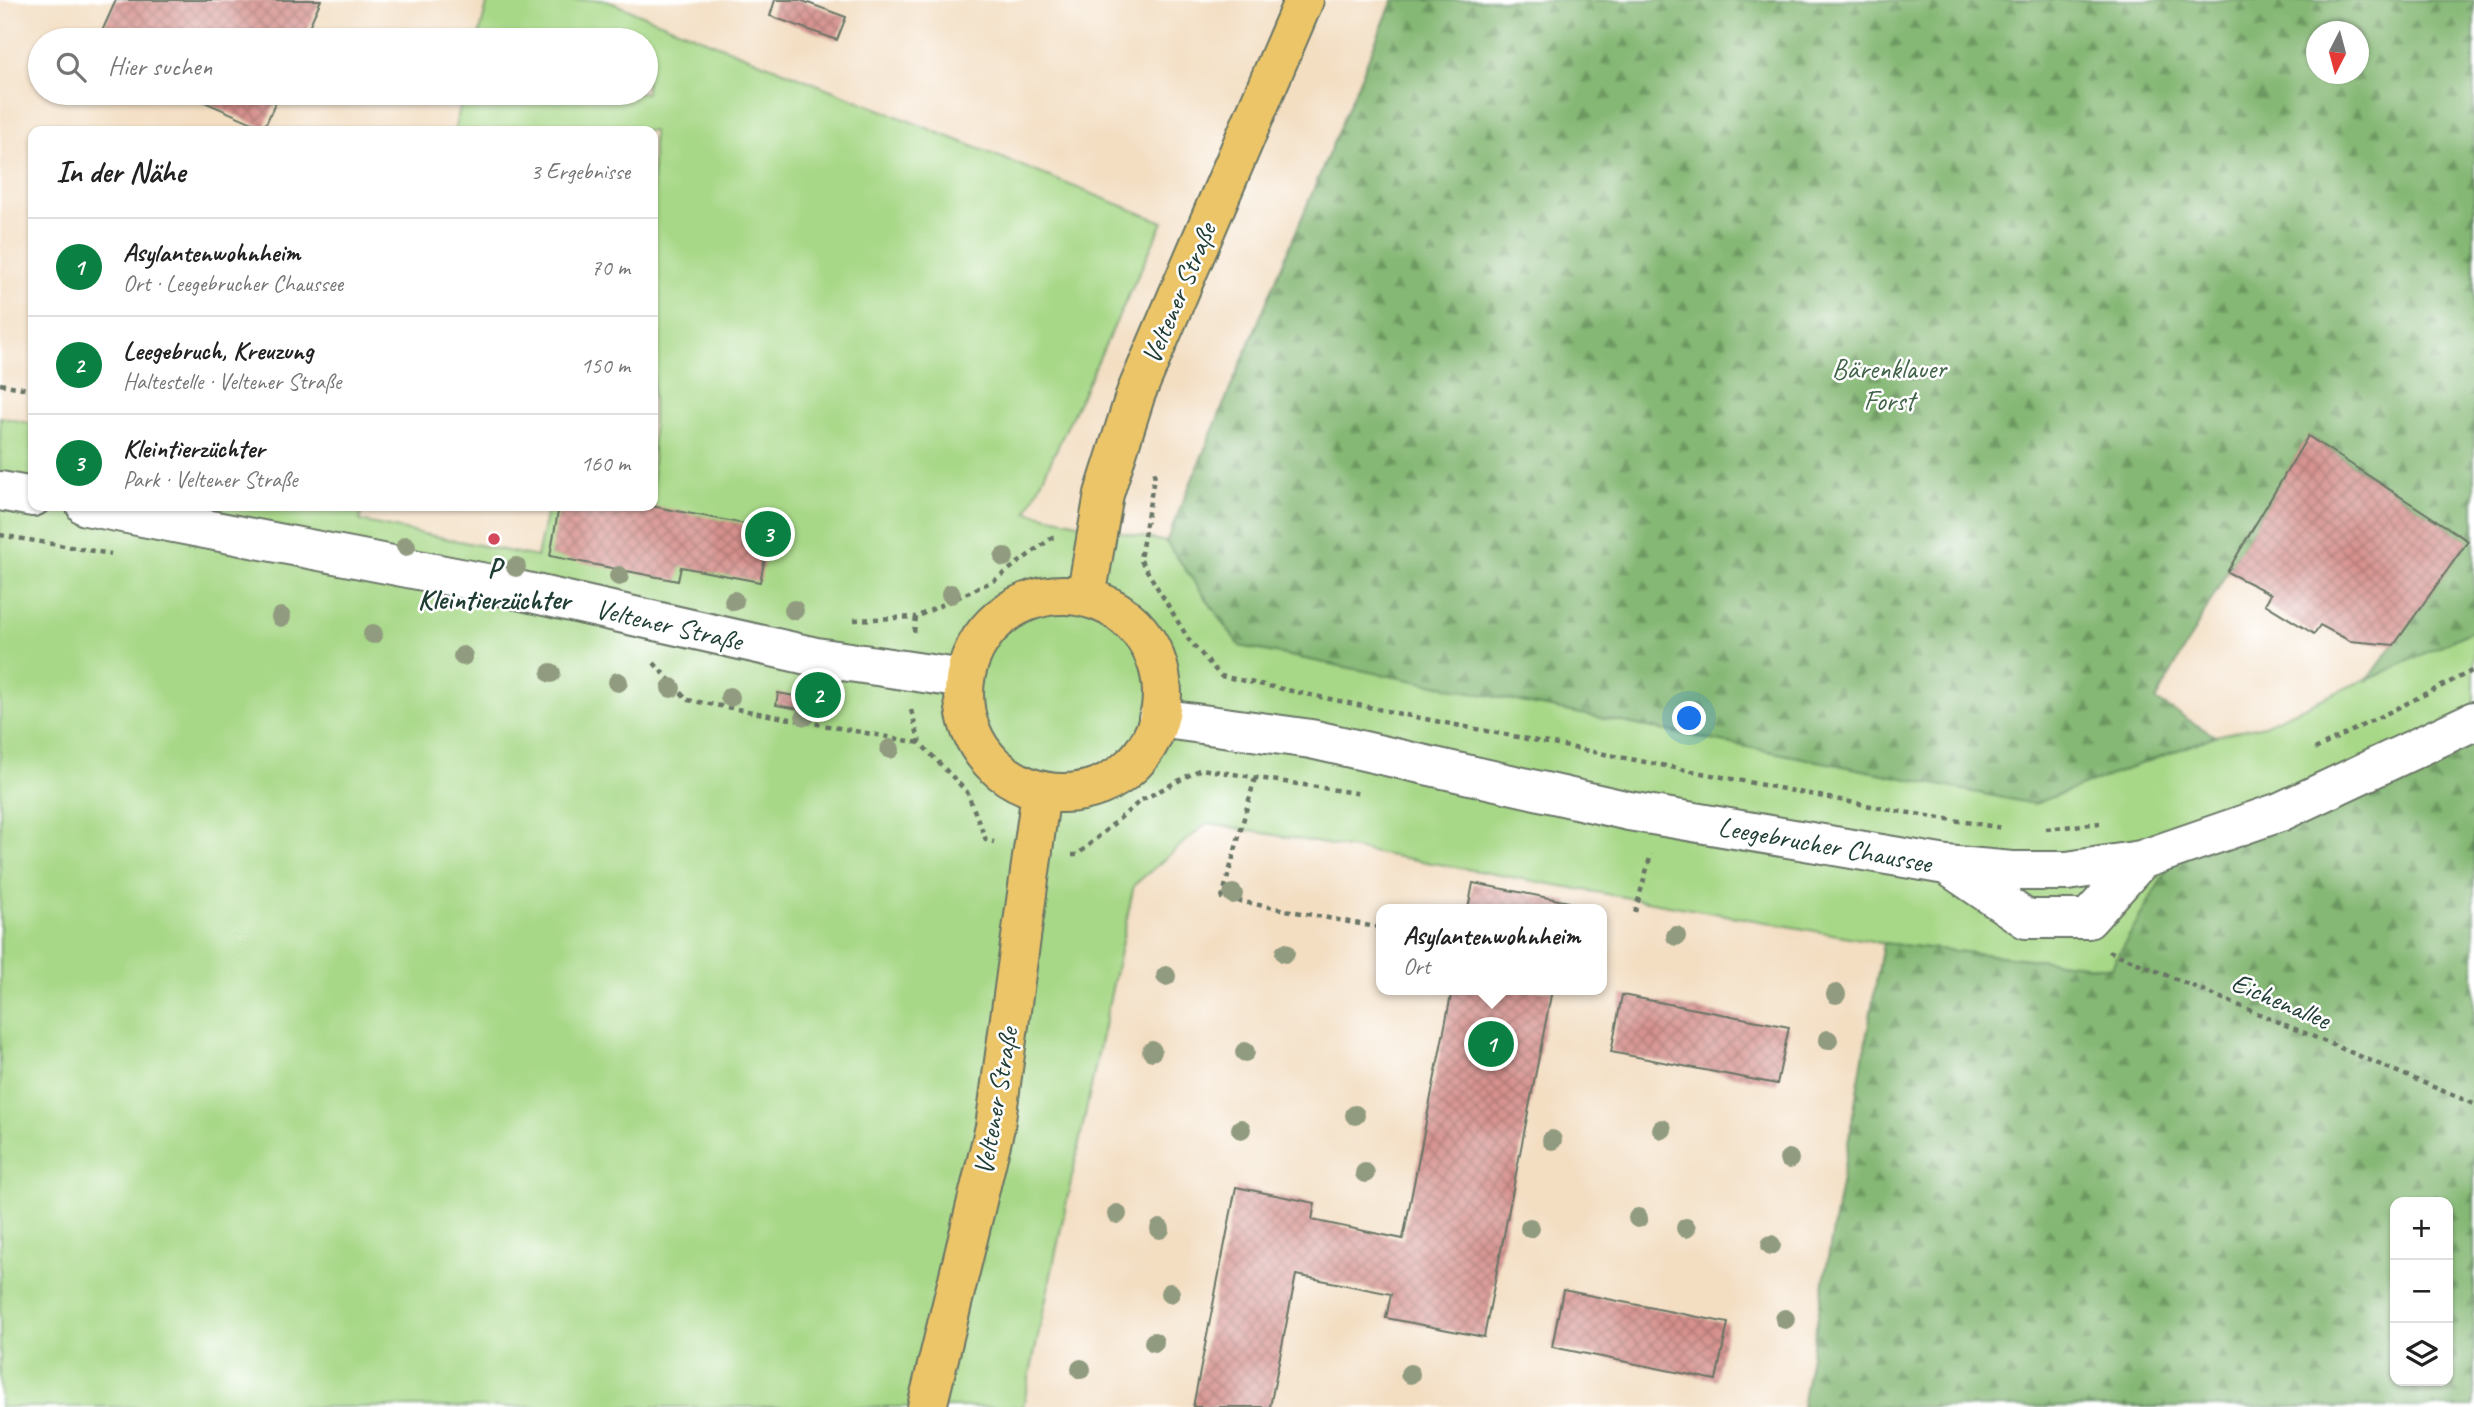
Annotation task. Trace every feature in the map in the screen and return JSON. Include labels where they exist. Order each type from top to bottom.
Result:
[{"type":"main road","name":"Veltener Straße","points":[[1086,597],[1104,494],[1136,393],[1304,0]]},
{"type":"main road","points":[[1053,595],[1086,597],[1114,608],[1138,628],[1154,653],[1163,683],[1158,718],[1150,743],[1131,768],[1104,785],[1073,794],[1041,792],[1013,781],[990,763],[973,738],[964,709],[964,679],[974,648],[994,622],[1021,604],[1053,595]]},
{"type":"main road","name":"Veltener Straße","points":[[927,1407],[995,1127],[1041,792]]},
{"type":"street","points":[[0,491],[28,496]]},
{"type":"street","name":"Veltener Straße","points":[[112,511],[478,582],[816,657],[964,679]]},
{"type":"street","name":"Leegebrucher Chaussee","points":[[1158,718],[1311,739],[1629,811],[1946,865],[2012,871],[2067,871],[2141,860],[2280,812],[2474,721]]},
{"type":"street","points":[[1946,865],[2026,919],[2088,919],[2141,860]]},
{"type":"path","points":[[0,384],[28,389]]},
{"type":"path","points":[[1156,467],[1140,559],[1189,640],[1221,676],[1420,718],[1891,810],[2012,829]]},
{"type":"path","points":[[0,535],[114,554]]},
{"type":"path","points":[[913,639],[916,617],[995,580],[1053,537]]},
{"type":"path","points":[[642,660],[656,663],[688,700],[920,743]]},
{"type":"path","points":[[2312,750],[2474,670]]},
{"type":"path","points":[[911,709],[920,743],[967,792],[986,841],[1001,843]]},
{"type":"path","points":[[1068,854],[1077,855],[1140,801],[1201,769]]},
{"type":"path","points":[[1255,778],[1222,898],[1376,927]]},
{"type":"path","points":[[2038,830],[2113,822]]},
{"type":"path","points":[[1635,912],[1652,850]]},
{"type":"path","name":"Eichenallee","points":[[2088,919],[2100,947],[2474,1104]]},
{"type":"green space","points":[[488,0],[605,0],[1163,222],[1027,512],[1166,542],[1240,646],[2034,804],[2215,736],[2264,725],[2474,630],[2474,726],[2170,864],[2111,968],[1883,943],[1207,823],[1134,885],[1023,1407],[0,1407],[0,417],[28,423],[28,511],[361,511],[360,521],[537,557],[547,511],[658,511],[658,126],[455,126],[461,105],[658,105],[658,28],[481,28]]},
{"type":"green space","name":"Bärenklauer Forst","points":[[1393,0],[2474,0],[2474,630],[2368,680],[2468,541],[2309,436],[2227,572],[2156,700],[2215,736],[2034,804],[1240,646],[1166,542]]},
{"type":"green space","points":[[2474,726],[2474,1407],[1802,1407],[1883,943],[2111,968],[2170,864]]},
{"type":"building","points":[[116,0],[321,0],[308,28],[103,28]]},
{"type":"building","points":[[775,0],[800,0],[846,17],[837,40],[770,16]]},
{"type":"building","points":[[211,105],[275,105],[265,126]]},
{"type":"building","points":[[2308,436],[2468,541],[2394,645],[2350,641],[2320,625],[2314,634],[2265,604],[2271,594],[2227,572]]},
{"type":"building","points":[[658,507],[771,529],[760,582],[681,567],[678,581],[550,556],[558,511],[658,511]]},
{"type":"building","points":[[778,693],[801,697],[799,709],[776,705]]},
{"type":"building","points":[[1473,883],[1569,902],[1569,904],[1469,904]]},
{"type":"building","points":[[1451,995],[1551,995],[1484,1337],[1386,1318],[1391,1294],[1296,1275],[1270,1407],[1193,1407],[1236,1187],[1315,1203],[1312,1220],[1403,1239]]},
{"type":"building","points":[[1622,995],[1789,1027],[1777,1084],[1611,1052]]},
{"type":"building","points":[[1563,1290],[1728,1323],[1716,1380],[1552,1347]]},
{"type":"place","name":"Kleintierzüchter","points":[[768,534]]},
{"type":"place","name":"P Kleintierzüchter","points":[[494,539]]},
{"type":"place","name":"Leegebruch, Kreuzung","points":[[818,695]]},
{"type":"place","name":"Asylantenwohnheim","points":[[1491,1044]]}]
